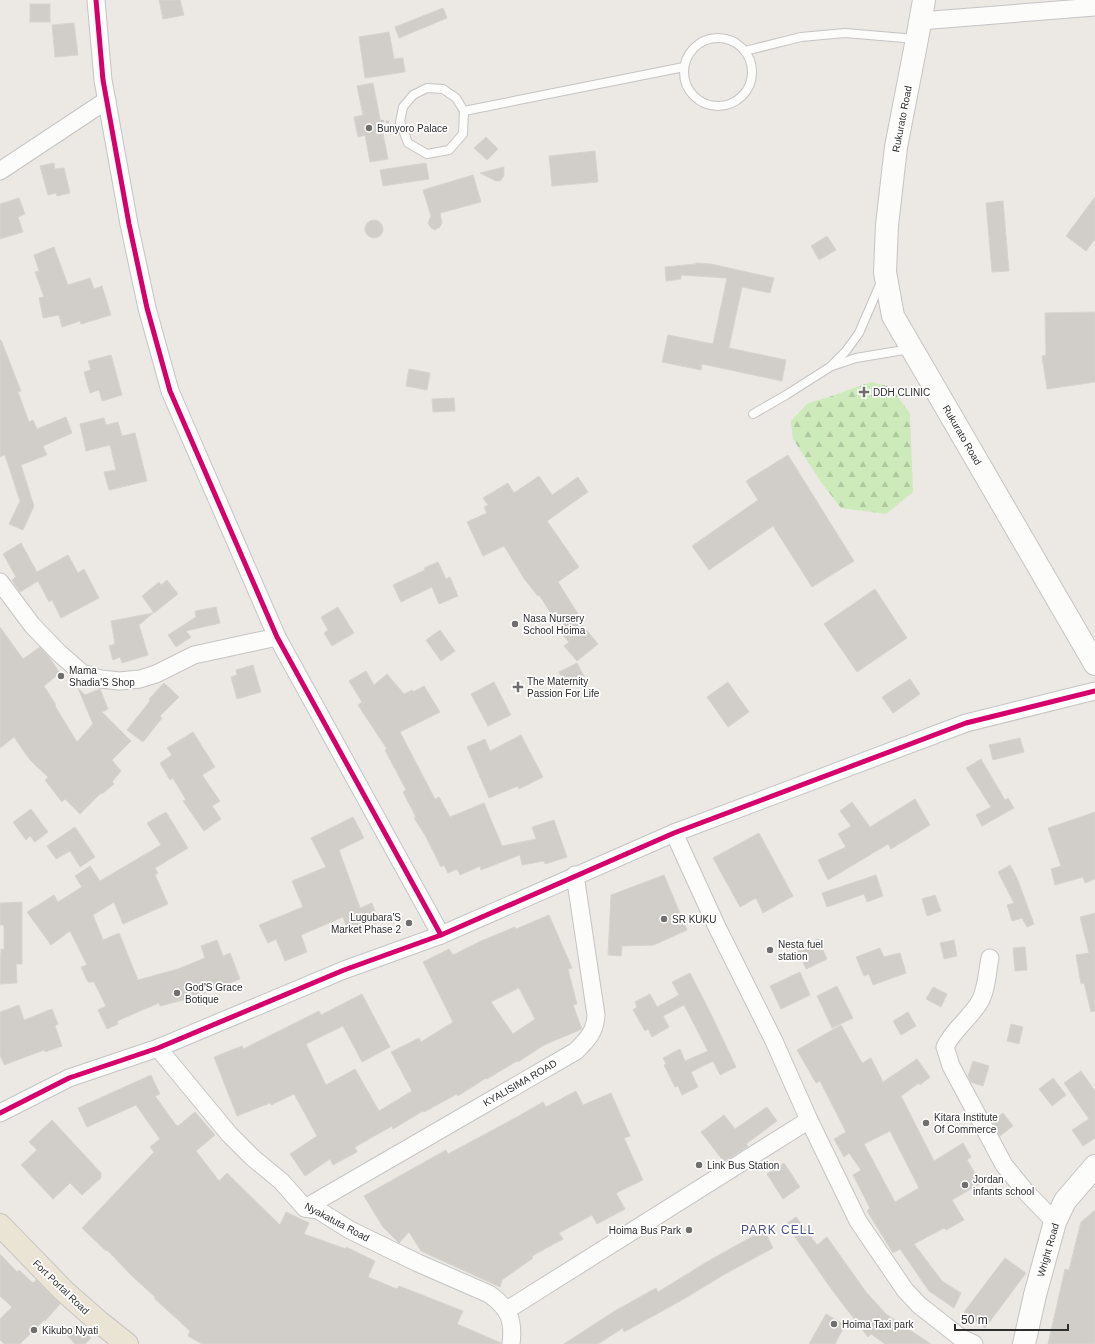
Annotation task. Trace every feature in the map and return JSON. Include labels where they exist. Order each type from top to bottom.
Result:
[{"type":"main road","name":"Fort Portal Road","points":[[0,1225],[64,1291],[98,1322],[127,1344]]},
{"type":"street","points":[[96,0],[103,80],[129,224],[147,308],[170,391],[278,637],[441,935]]},
{"type":"street","name":"Rukurato Road","points":[[924,0],[896,147],[888,225],[885,272],[893,316],[1095,664]]},
{"type":"street","points":[[918,30],[1095,7]]},
{"type":"street","points":[[0,171],[107,100]]},
{"type":"street","points":[[0,582],[32,625],[59,653],[82,673],[101,680],[119,681],[140,679],[156,674],[194,655],[278,637]]},
{"type":"street","points":[[0,1114],[69,1078],[158,1048],[344,970],[441,935],[575,875],[674,833],[966,723],[1095,691]]},
{"type":"street","points":[[674,833],[717,927],[774,1041],[809,1120],[858,1221],[905,1290],[918,1304],[961,1338],[974,1344]]},
{"type":"street","name":"KYALISIMA ROAD","points":[[304,1208],[576,1050],[585,1042],[593,1031],[596,1015],[575,875]]},
{"type":"street","points":[[990,958],[984,991],[979,1002],[952,1035],[945,1048],[951,1066],[1004,1165],[1026,1192],[1055,1222]]},
{"type":"street","name":"Nyakatuta Road","points":[[158,1048],[229,1134],[253,1158],[281,1181],[304,1208],[318,1210],[350,1230],[418,1263],[489,1294],[498,1300],[507,1310]]},
{"type":"street","points":[[511,1344],[512,1322],[507,1310],[809,1120]]},
{"type":"street","name":"Wright Road","points":[[1024,1344],[1035,1294],[1055,1222],[1066,1201],[1095,1166]]},
{"type":"lane","points":[[745,51],[801,37],[846,33],[918,30]]},
{"type":"lane","points":[[723,38],[735,42],[745,51],[751,64],[751,79],[745,93],[734,102],[719,106],[708,104],[697,99],[689,90],[685,78],[684,67],[689,54],[697,44],[709,39],[723,38]]},
{"type":"lane","points":[[464,112],[684,67]]},
{"type":"lane","points":[[427,88],[443,90],[456,98],[464,112],[463,134],[449,150],[427,154],[408,143],[400,122],[403,107],[412,95],[427,88]]},
{"type":"lane","points":[[753,414],[830,367],[846,351],[859,333],[885,272]]},
{"type":"lane","points":[[830,367],[856,358],[912,349]]},
{"type":"green space","points":[[871,382],[891,387],[910,414],[913,492],[886,514],[841,508],[821,482],[793,439],[791,421],[808,403]]},
{"type":"building","points":[[159,0],[180,0],[184,15],[163,19]]},
{"type":"building","points":[[30,4],[50,4],[50,22],[30,22]]},
{"type":"building","points":[[443,8],[447,18],[399,38],[395,27]]},
{"type":"building","points":[[74,23],[78,55],[55,57],[52,25]]},
{"type":"building","points":[[389,32],[394,59],[403,58],[405,72],[365,78],[359,37]]},
{"type":"building","name":"Bunyoro Palace","points":[[373,83],[388,159],[370,162],[365,135],[358,137],[354,117],[363,115],[357,86]]},
{"type":"building","points":[[486,137],[498,149],[487,160],[474,148]]},
{"type":"building","points":[[595,151],[598,182],[552,186],[549,156]]},
{"type":"building","points":[[54,163],[55,169],[64,168],[70,193],[57,196],[56,193],[48,195],[40,166]]},
{"type":"building","points":[[426,163],[429,179],[383,186],[380,170]]},
{"type":"building","points":[[504,167],[504,176],[500,181],[496,181],[480,173]]},
{"type":"building","points":[[473,175],[481,202],[440,213],[442,223],[440,227],[435,230],[431,228],[428,223],[431,216],[423,190]]},
{"type":"building","points":[[1095,197],[1095,239],[1086,251],[1066,236]]},
{"type":"building","points":[[19,198],[25,214],[18,217],[23,232],[0,239],[0,204]]},
{"type":"building","points":[[1003,201],[1009,271],[992,272],[986,203]]},
{"type":"building","points":[[374,220],[380,223],[383,229],[380,235],[374,238],[368,235],[365,229],[368,223]]},
{"type":"building","points":[[827,236],[836,250],[819,260],[811,246]]},
{"type":"building","points":[[54,247],[68,285],[90,278],[94,289],[102,286],[111,315],[81,324],[80,321],[62,327],[59,315],[43,318],[39,298],[44,297],[35,272],[39,271],[34,255]]},
{"type":"building","points":[[696,263],[711,264],[774,278],[770,293],[742,287],[729,348],[786,360],[782,381],[702,364],[701,370],[662,362],[668,335],[713,344],[727,278],[681,275],[681,279],[666,281],[665,267]]},
{"type":"building","points":[[1095,312],[1095,382],[1047,389],[1042,356],[1046,355],[1045,313]]},
{"type":"building","points":[[0,340],[21,391],[18,392],[29,422],[33,420],[37,429],[66,417],[72,433],[43,446],[47,455],[21,465],[34,506],[23,530],[9,524],[20,501],[5,455],[0,457]]},
{"type":"building","points":[[111,355],[122,395],[102,401],[99,390],[90,393],[84,372],[91,370],[88,361]]},
{"type":"building","points":[[409,369],[430,373],[427,390],[406,386]]},
{"type":"building","points":[[454,398],[455,411],[433,412],[432,399]]},
{"type":"building","points":[[104,418],[106,425],[118,422],[122,436],[135,433],[147,481],[109,490],[104,472],[116,470],[110,445],[86,451],[80,424]]},
{"type":"building","points":[[788,455],[854,561],[812,587],[773,526],[709,570],[692,546],[758,500],[746,481]]},
{"type":"building","points":[[539,476],[552,495],[578,477],[588,492],[547,521],[579,567],[558,582],[578,614],[575,616],[598,644],[577,661],[564,646],[569,642],[560,632],[562,630],[539,595],[538,596],[525,580],[504,546],[483,556],[467,522],[487,513],[484,507],[488,505],[483,498],[508,483],[514,493]]},
{"type":"building","points":[[21,543],[37,572],[68,555],[78,573],[84,569],[99,598],[61,618],[52,600],[49,602],[38,581],[20,592],[12,580],[16,577],[3,554]]},
{"type":"building","points":[[438,562],[446,579],[450,577],[458,596],[439,604],[432,587],[401,602],[393,585],[425,570],[424,568]]},
{"type":"building","points":[[167,580],[178,594],[154,613],[142,596],[159,582],[161,585]]},
{"type":"building","points":[[875,589],[907,638],[857,672],[824,624]]},
{"type":"building","points":[[216,607],[220,623],[186,631],[191,637],[176,647],[168,635],[196,617],[195,611]]},
{"type":"building","points":[[338,607],[354,633],[332,646],[324,633],[328,630],[321,617]]},
{"type":"building","points":[[153,613],[139,625],[148,655],[122,663],[120,657],[113,660],[109,646],[115,644],[111,621]]},
{"type":"building","points":[[0,627],[23,659],[40,647],[60,673],[44,686],[77,742],[93,724],[78,688],[85,695],[100,689],[108,709],[102,712],[131,741],[112,760],[121,771],[112,782],[114,784],[102,794],[101,793],[80,814],[65,799],[62,802],[45,780],[48,777],[30,760],[14,737],[0,748]]},
{"type":"building","points":[[440,630],[455,651],[441,661],[426,640]]},
{"type":"building","points":[[577,663],[585,678],[567,688],[559,672]]},
{"type":"building","points":[[253,665],[261,692],[237,699],[231,677],[237,675],[236,670]]},
{"type":"building","points":[[366,671],[374,685],[387,674],[404,694],[412,690],[413,692],[424,686],[440,712],[400,732],[435,799],[439,797],[450,817],[484,803],[502,846],[536,839],[532,827],[554,820],[567,857],[545,864],[544,861],[522,865],[520,855],[481,870],[480,866],[460,875],[457,869],[448,873],[444,865],[441,867],[425,835],[414,818],[416,817],[403,792],[406,790],[385,750],[387,749],[358,705],[362,702],[349,681]]},
{"type":"building","points":[[910,679],[920,694],[893,713],[882,697]]},
{"type":"building","points":[[494,682],[511,715],[488,726],[471,694]]},
{"type":"building","points":[[728,682],[749,712],[728,727],[707,697]]},
{"type":"building","points":[[164,683],[179,697],[160,716],[162,718],[143,742],[127,730],[150,701],[149,699]]},
{"type":"building","points":[[193,732],[215,767],[202,775],[220,801],[212,806],[221,819],[204,831],[183,801],[186,800],[173,778],[170,780],[160,763],[172,755],[167,748]]},
{"type":"building","points":[[521,735],[543,777],[519,789],[518,786],[489,798],[467,747],[485,739],[490,751]]},
{"type":"building","points":[[1020,738],[1024,752],[993,760],[989,745]]},
{"type":"building","points":[[981,759],[1005,800],[1008,798],[1014,808],[982,826],[976,815],[991,807],[966,768]]},
{"type":"building","points":[[915,799],[930,825],[891,849],[888,844],[828,880],[818,860],[846,847],[838,834],[851,826],[840,811],[852,802],[870,827]]},
{"type":"building","points":[[31,809],[48,832],[35,842],[30,836],[26,840],[13,822]]},
{"type":"building","points":[[166,812],[188,848],[155,868],[158,873],[155,875],[168,904],[123,924],[114,902],[93,915],[103,940],[119,933],[138,980],[178,969],[205,958],[201,946],[217,940],[223,956],[230,953],[240,979],[191,998],[160,1006],[159,1003],[117,1021],[118,1024],[107,1029],[98,1010],[106,1006],[94,982],[88,982],[81,967],[87,965],[70,931],[51,945],[27,912],[54,895],[58,902],[82,887],[75,876],[90,866],[100,881],[161,845],[147,823]]},
{"type":"building","points":[[1095,812],[1095,879],[1085,883],[1083,877],[1055,885],[1051,869],[1061,866],[1048,828]]},
{"type":"building","points":[[353,817],[364,838],[339,850],[360,908],[372,903],[379,922],[349,934],[343,917],[301,935],[307,952],[285,961],[276,939],[268,943],[259,925],[303,907],[292,881],[326,867],[311,838]]},
{"type":"building","points":[[75,827],[95,857],[80,867],[70,851],[56,859],[47,846]]},
{"type":"building","points":[[759,833],[793,896],[763,913],[756,898],[740,907],[713,858]]},
{"type":"building","points":[[1010,865],[1017,878],[1034,924],[1027,927],[1022,918],[1012,921],[1007,905],[1014,903],[998,872]]},
{"type":"building","points":[[664,875],[687,930],[654,945],[622,946],[621,956],[608,955],[611,895]]},
{"type":"building","points":[[876,875],[883,896],[867,902],[864,894],[827,907],[822,893]]},
{"type":"building","points":[[935,895],[941,911],[927,916],[922,899]]},
{"type":"building","points":[[22,902],[22,964],[16,964],[17,983],[0,984],[1,949],[4,950],[4,925],[0,925],[0,903]]},
{"type":"building","points":[[1095,913],[1095,1011],[1091,1012],[1084,983],[1081,984],[1076,955],[1089,953],[1080,917]]},
{"type":"building","points":[[549,915],[572,968],[568,969],[577,1004],[573,1005],[582,1029],[544,1045],[518,1062],[517,1061],[487,1079],[486,1078],[458,1096],[457,1094],[424,1112],[423,1111],[393,1129],[392,1126],[355,1147],[357,1152],[333,1165],[330,1159],[305,1176],[290,1154],[317,1136],[294,1094],[271,1105],[270,1103],[237,1116],[214,1057],[242,1046],[243,1049],[319,1011],[321,1015],[362,994],[390,1047],[362,1062],[343,1026],[306,1044],[326,1085],[355,1069],[379,1111],[412,1091],[391,1052],[419,1038],[421,1042],[453,1022],[423,962],[449,949],[453,955],[481,941],[515,927],[516,929]],"holes":[[[519,988],[535,1019],[513,1034],[491,1002]]]},
{"type":"building","points":[[818,939],[827,959],[806,969],[797,949]]},
{"type":"building","points":[[954,940],[957,956],[944,959],[940,943]]},
{"type":"building","points":[[1025,947],[1027,970],[1015,971],[1013,948]]},
{"type":"building","points":[[880,948],[884,957],[900,953],[906,973],[873,985],[869,974],[864,976],[856,957]]},
{"type":"building","points":[[800,972],[810,995],[781,1009],[770,986]]},
{"type":"building","points":[[690,973],[736,1067],[720,1075],[713,1061],[691,1072],[698,1087],[682,1095],[678,1086],[675,1087],[664,1065],[666,1064],[663,1058],[680,1049],[685,1061],[708,1051],[684,1005],[663,1016],[669,1027],[652,1037],[648,1029],[645,1031],[633,1010],[637,1007],[635,1002],[650,994],[657,1007],[679,995],[672,982]]},
{"type":"building","points":[[837,986],[853,1018],[832,1028],[817,996]]},
{"type":"building","points":[[933,987],[947,994],[941,1007],[926,999]]},
{"type":"building","points":[[19,1005],[24,1020],[52,1009],[58,1024],[55,1026],[62,1046],[45,1052],[44,1050],[4,1065],[0,1055],[0,1012]]},
{"type":"building","points":[[908,1012],[916,1026],[901,1035],[893,1021]]},
{"type":"building","points":[[1011,1024],[1023,1027],[1019,1044],[1007,1041]]},
{"type":"building","points":[[841,1025],[862,1063],[871,1058],[883,1082],[917,1059],[930,1077],[920,1085],[919,1083],[901,1096],[934,1161],[963,1143],[971,1157],[967,1160],[981,1183],[952,1200],[964,1220],[946,1230],[944,1228],[914,1244],[942,1281],[961,1293],[954,1308],[929,1291],[900,1249],[893,1253],[867,1211],[870,1208],[853,1175],[861,1170],[849,1153],[844,1157],[834,1139],[846,1132],[820,1081],[816,1083],[797,1050]],"holes":[[[890,1131],[919,1188],[895,1202],[864,1144]]]},
{"type":"building","points":[[973,1061],[989,1066],[983,1086],[971,1082],[968,1076]]},
{"type":"building","points":[[1081,1071],[1095,1091],[1095,1138],[1083,1146],[1072,1130],[1089,1119],[1064,1083]]},
{"type":"building","points":[[151,1075],[160,1094],[155,1096],[176,1125],[178,1126],[195,1112],[215,1135],[196,1151],[219,1181],[227,1173],[280,1225],[286,1212],[309,1223],[304,1234],[346,1249],[346,1247],[375,1261],[368,1277],[397,1289],[399,1286],[463,1311],[457,1324],[501,1344],[202,1344],[188,1336],[190,1331],[154,1298],[155,1297],[107,1250],[106,1251],[82,1228],[154,1152],[150,1147],[160,1139],[136,1105],[87,1127],[78,1108]]},
{"type":"building","points":[[1053,1078],[1066,1095],[1052,1106],[1039,1089]]},
{"type":"building","points":[[576,1091],[583,1105],[611,1093],[630,1136],[624,1138],[643,1180],[616,1193],[625,1209],[597,1224],[592,1215],[559,1233],[563,1239],[532,1256],[533,1258],[502,1280],[500,1287],[421,1251],[409,1232],[399,1243],[383,1227],[364,1196],[446,1150],[448,1154],[543,1102],[546,1107]]},
{"type":"building","points":[[767,1107],[777,1121],[746,1144],[748,1146],[724,1162],[701,1132],[724,1115],[735,1129]]},
{"type":"building","points":[[1003,1113],[1013,1126],[1000,1136],[992,1121]]},
{"type":"building","points":[[52,1120],[101,1173],[101,1178],[82,1195],[70,1183],[53,1199],[21,1165],[37,1150],[29,1142]]},
{"type":"building","points":[[784,1163],[800,1187],[783,1199],[767,1174]]},
{"type":"building","points":[[1095,1210],[1095,1344],[1048,1344],[1065,1269],[1069,1270],[1081,1222]]},
{"type":"building","points":[[796,1217],[817,1245],[827,1237],[866,1292],[886,1314],[931,1344],[885,1344],[871,1334],[868,1337],[832,1290],[786,1224]]},
{"type":"building","points":[[764,1230],[773,1248],[725,1274],[682,1300],[624,1332],[623,1328],[598,1344],[564,1344],[613,1312],[656,1288],[658,1292],[710,1260]]},
{"type":"building","points":[[0,1254],[17,1272],[19,1270],[33,1283],[36,1280],[60,1304],[45,1321],[44,1320],[20,1344],[4,1344],[0,1340],[0,1319],[12,1307],[0,1296]]},
{"type":"building","points":[[1005,1258],[1026,1273],[985,1328],[964,1312]]},
{"type":"building","points":[[826,1314],[845,1325],[835,1344],[809,1344]]},
{"type":"building","points":[[77,1324],[91,1338],[85,1344],[75,1344],[66,1334]]},
{"type":"cycle path","points":[[96,0],[103,80],[129,224],[147,308],[170,391],[277,637],[441,935]]},
{"type":"cycle path","points":[[0,1113],[69,1078],[158,1048],[344,970],[441,935],[674,833],[966,723],[1095,691]]},
{"type":"place","name":"Bunyoro Palace","points":[[369,128]]},
{"type":"place","name":"DDH CLINIC","points":[[864,392]]},
{"type":"place","name":"Nasa Nursery School Hoima","points":[[515,624]]},
{"type":"place","name":"Mama Shadia'S Shop","points":[[61,676]]},
{"type":"place","name":"The Maternity Passion For Life","points":[[518,687]]},
{"type":"place","name":"SR KUKU","points":[[664,919]]},
{"type":"place","name":"Lugubara'S Market Phase 2","points":[[409,923]]},
{"type":"place","name":"Nesta fuel station","points":[[770,950]]},
{"type":"place","name":"God'S Grace Botique","points":[[177,993]]},
{"type":"place","name":"Kitara Institute Of Commerce","points":[[926,1123]]},
{"type":"place","name":"Link Bus Station","points":[[699,1165]]},
{"type":"place","name":"Jordan infants school","points":[[965,1185]]},
{"type":"place","name":"Hoima Bus Park","points":[[689,1230]]},
{"type":"place","name":"Hoima Taxi park","points":[[834,1324]]},
{"type":"place","name":"Kikubo Nyati","points":[[34,1330]]},
{"type":"district","name":"PARK CELL","points":[[778,1230]]}]
